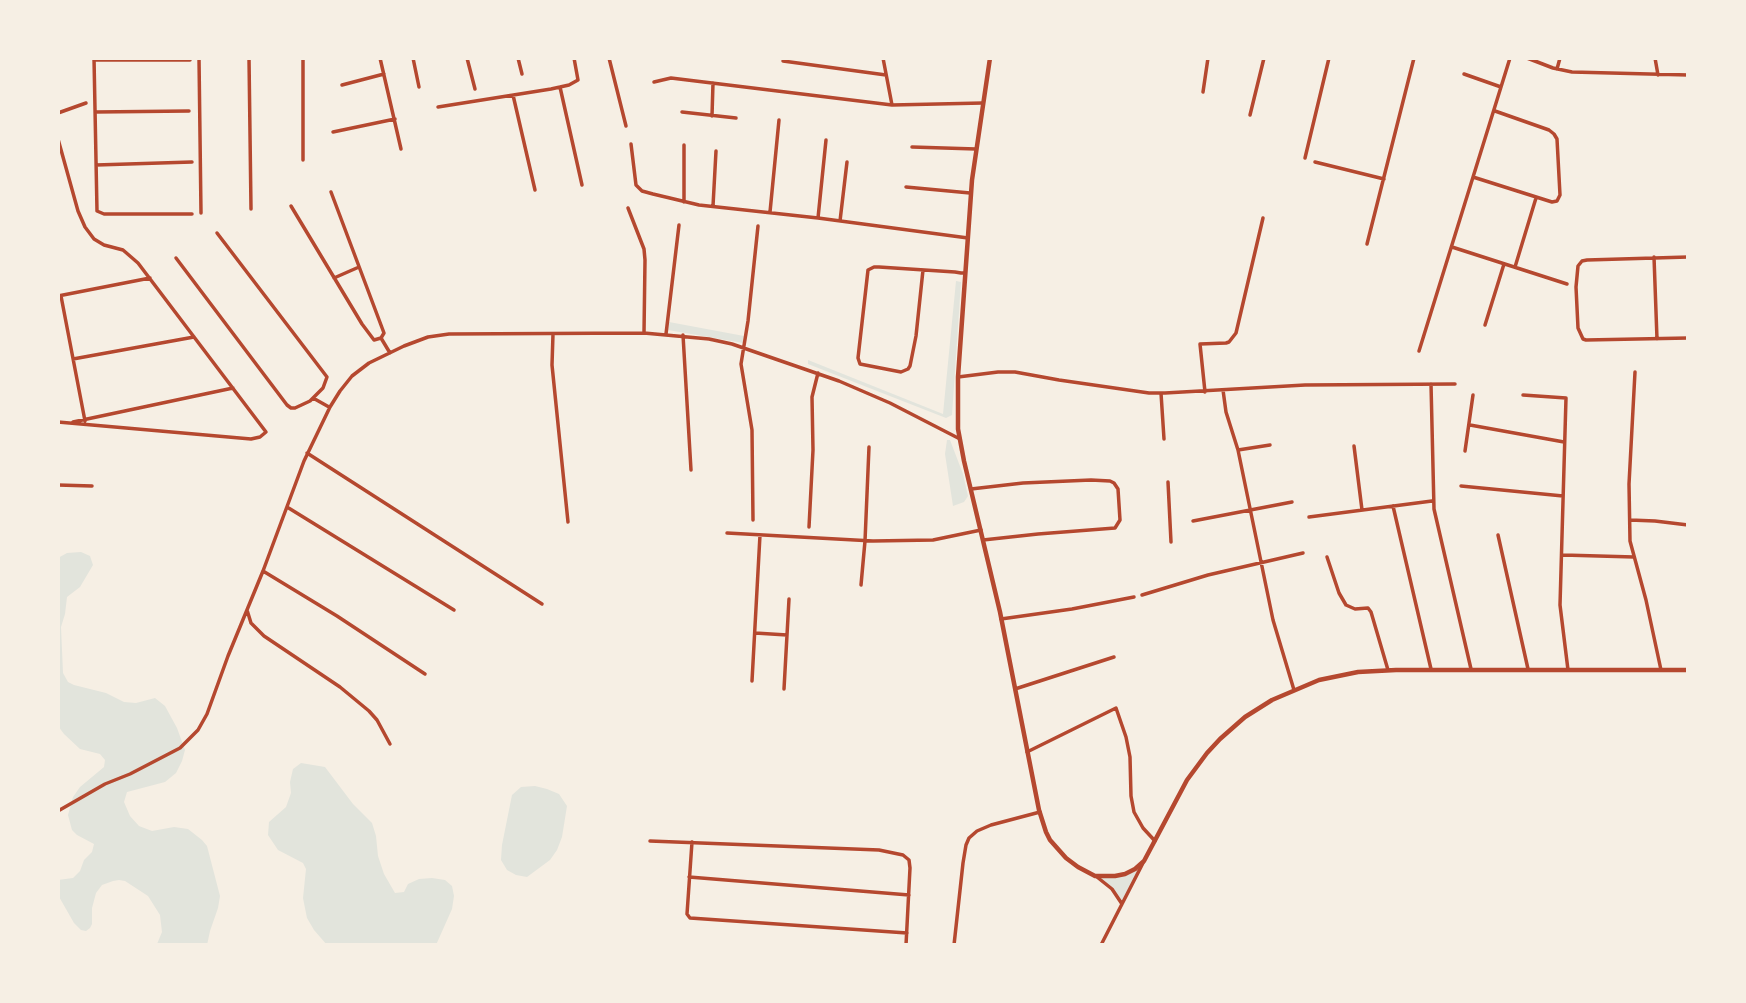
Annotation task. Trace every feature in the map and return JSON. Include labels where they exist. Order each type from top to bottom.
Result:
[{"type":"street","points":[[199,58],[201,213]]},
{"type":"street","points":[[249,58],[251,209]]},
{"type":"street","points":[[303,58],[303,160]]},
{"type":"street","points":[[380,58],[401,149]]},
{"type":"street","points":[[413,58],[419,87]]},
{"type":"street","points":[[467,58],[475,89]]},
{"type":"street","points":[[519,58],[522,74]]},
{"type":"street","points":[[438,107],[559,87],[578,80],[574,58]]},
{"type":"street","points":[[609,58],[626,126]]},
{"type":"street","points":[[883,58],[892,105]]},
{"type":"street","points":[[990,58],[971,192],[958,377],[960,439],[1046,832],[1060,853],[1112,889],[1122,904]]},
{"type":"street","points":[[1203,92],[1208,58]]},
{"type":"street","points":[[1250,115],[1264,58]]},
{"type":"street","points":[[1305,158],[1329,58]]},
{"type":"street","points":[[1367,244],[1414,58]]},
{"type":"street","points":[[1419,351],[1510,58]]},
{"type":"street","points":[[1527,58],[1557,69],[1587,74],[1688,75]]},
{"type":"street","points":[[1557,69],[1560,58]]},
{"type":"street","points":[[1655,58],[1658,75]]},
{"type":"street","points":[[190,60],[94,59],[96,208],[100,213],[192,214]]},
{"type":"street","points":[[783,61],[886,75]]},
{"type":"street","points":[[342,85],[384,74]]},
{"type":"street","points":[[1464,74],[1501,87]]},
{"type":"street","points":[[654,82],[671,78],[892,105],[984,103]]},
{"type":"street","points":[[712,116],[713,83]]},
{"type":"street","points":[[559,87],[582,185]]},
{"type":"street","points":[[513,95],[534,190]]},
{"type":"street","points":[[58,113],[86,103]]},
{"type":"street","points":[[95,112],[189,111]]},
{"type":"street","points":[[1473,177],[1555,202],[1560,195],[1556,136],[1549,130],[1494,111]]},
{"type":"street","points":[[682,112],[736,118]]},
{"type":"street","points":[[333,132],[394,119]]},
{"type":"street","points":[[770,212],[779,120]]},
{"type":"street","points":[[58,139],[85,227],[94,239],[128,253],[150,278],[266,432],[251,439],[85,422],[58,422]]},
{"type":"street","points":[[818,218],[826,141]]},
{"type":"street","points":[[631,144],[635,181],[639,188],[653,194],[684,202],[968,238]]},
{"type":"street","points":[[684,145],[684,202]]},
{"type":"street","points":[[912,147],[976,149]]},
{"type":"street","points":[[713,206],[716,151]]},
{"type":"street","points":[[96,165],[192,162]]},
{"type":"street","points":[[840,221],[848,162]]},
{"type":"street","points":[[1315,162],[1384,179]]},
{"type":"street","points":[[58,168],[65,165]]},
{"type":"street","points":[[906,187],[971,192]]},
{"type":"street","points":[[291,206],[369,334],[374,340],[381,338],[384,333],[331,192]]},
{"type":"street","points":[[1515,267],[1536,198]]},
{"type":"street","points":[[628,208],[642,243],[645,260],[644,333]]},
{"type":"street","points":[[1205,392],[1200,344],[1226,343],[1236,333],[1263,218]]},
{"type":"street","points":[[666,334],[679,225]]},
{"type":"street","points":[[752,520],[752,430],[741,372],[758,226]]},
{"type":"street","points":[[176,258],[288,405],[295,408],[313,398],[323,388],[327,377],[217,233]]},
{"type":"street","points":[[1452,247],[1567,284]]},
{"type":"street","points":[[1654,257],[1657,339]]},
{"type":"street","points":[[1688,257],[1587,260],[1582,261],[1577,270],[1578,328],[1586,341],[1688,338]]},
{"type":"street","points":[[1485,325],[1504,264]]},
{"type":"street","points":[[334,278],[359,267]]},
{"type":"street","points":[[923,270],[910,366],[901,372],[860,365],[858,358],[868,270],[879,267],[923,270],[965,273]]},
{"type":"street","points":[[85,422],[59,296],[150,278]]},
{"type":"street","points":[[58,811],[105,784],[180,748],[203,724],[307,453],[330,407],[352,376],[369,363],[416,341],[438,335],[644,333],[709,339],[818,373],[890,403],[960,439]]},
{"type":"street","points":[[553,334],[552,365],[568,522]]},
{"type":"street","points":[[683,335],[691,470]]},
{"type":"street","points":[[73,359],[194,337]]},
{"type":"street","points":[[381,338],[390,352]]},
{"type":"street","points":[[958,377],[1015,372],[1161,393],[1305,385],[1455,384]]},
{"type":"street","points":[[1635,372],[1629,484],[1630,541],[1661,670]]},
{"type":"street","points":[[809,527],[813,450],[812,397],[818,373]]},
{"type":"street","points":[[1431,384],[1433,501],[1471,669]]},
{"type":"street","points":[[85,422],[233,388]]},
{"type":"street","points":[[1223,390],[1273,620],[1294,690]]},
{"type":"street","points":[[1161,393],[1164,439]]},
{"type":"street","points":[[1465,451],[1474,395]]},
{"type":"street","points":[[1523,395],[1566,398],[1560,605],[1568,670]]},
{"type":"street","points":[[313,398],[330,407]]},
{"type":"street","points":[[1470,425],[1564,442]]},
{"type":"street","points":[[1238,450],[1270,445]]},
{"type":"street","points":[[1354,446],[1362,510]]},
{"type":"street","points":[[861,584],[869,447]]},
{"type":"street","points":[[307,453],[542,604]]},
{"type":"street","points":[[971,489],[1091,480],[1110,481],[1118,489],[1120,520],[1115,528],[983,540]]},
{"type":"street","points":[[1168,482],[1171,542]]},
{"type":"street","points":[[58,485],[92,486]]},
{"type":"street","points":[[1461,486],[1563,496]]},
{"type":"street","points":[[1309,517],[1433,501]]},
{"type":"street","points":[[1192,521],[1292,502]]},
{"type":"street","points":[[1393,506],[1431,669]]},
{"type":"street","points":[[287,507],[454,610]]},
{"type":"street","points":[[1630,520],[1688,525],[1688,533]]},
{"type":"street","points":[[727,533],[865,541],[933,540],[981,530]]},
{"type":"street","points":[[1498,535],[1528,669]]},
{"type":"street","points":[[752,681],[760,536]]},
{"type":"street","points":[[1142,595],[1208,575],[1303,553]]},
{"type":"street","points":[[1562,555],[1634,557]]},
{"type":"street","points":[[1327,557],[1346,605],[1355,609],[1368,608],[1371,612],[1388,670]]},
{"type":"street","points":[[263,571],[425,674]]},
{"type":"street","points":[[1001,619],[1134,597]]},
{"type":"street","points":[[784,690],[789,599]]},
{"type":"street","points":[[247,608],[251,623],[264,636],[369,710],[390,744]]},
{"type":"street","points":[[755,633],[787,635]]},
{"type":"street","points":[[1016,689],[1114,657]]},
{"type":"street","points":[[1101,945],[1187,780],[1213,746],[1236,724],[1272,700],[1319,680],[1388,670],[1688,670]]},
{"type":"street","points":[[1027,752],[1116,708],[1128,747],[1134,812],[1155,841]]},
{"type":"street","points":[[954,945],[963,863],[969,838],[985,827],[1040,812]]},
{"type":"street","points":[[650,841],[891,852],[903,855],[909,860],[910,868],[906,945]]},
{"type":"street","points":[[692,842],[687,914],[690,918],[906,933]]},
{"type":"street","points":[[1095,876],[1125,874],[1144,861]]},
{"type":"street","points":[[690,877],[909,895]]},
{"type":"shaded area","points":[[956,281],[961,282],[952,415],[946,418],[808,364],[808,360],[943,414]]},
{"type":"shaded area","points":[[669,322],[744,336],[743,343],[668,330]]},
{"type":"shaded area","points":[[947,440],[950,440],[963,474],[968,496],[964,502],[953,506],[945,454]]},
{"type":"shaded area","points":[[81,552],[90,556],[93,565],[80,587],[67,597],[61,627],[63,673],[68,682],[74,685],[106,693],[124,702],[136,703],[155,698],[165,706],[177,728],[185,750],[176,773],[165,782],[127,792],[124,802],[130,816],[139,826],[152,831],[174,827],[188,829],[207,846],[220,896],[207,945],[153,945],[157,944],[162,932],[160,915],[148,896],[125,881],[102,885],[96,893],[92,908],[92,924],[86,931],[74,923],[58,895],[58,880],[73,878],[80,871],[94,844],[72,830],[68,815],[73,797],[80,787],[104,767],[105,760],[100,754],[80,749],[58,726],[58,558],[67,553]]},
{"type":"shaded area","points":[[301,763],[325,767],[353,804],[372,823],[378,856],[395,893],[404,892],[408,884],[419,879],[445,880],[452,886],[452,909],[436,945],[327,945],[314,930],[307,918],[303,898],[306,869],[303,863],[278,850],[268,835],[269,822],[286,807],[291,793],[293,769]]},
{"type":"shaded area","points":[[535,786],[559,794],[567,806],[557,850],[550,860],[527,877],[507,870],[501,860],[502,845],[512,795],[521,787]]},
{"type":"shaded area","points":[[1144,861],[1122,904],[1119,897],[1095,876],[1125,874]]}]
